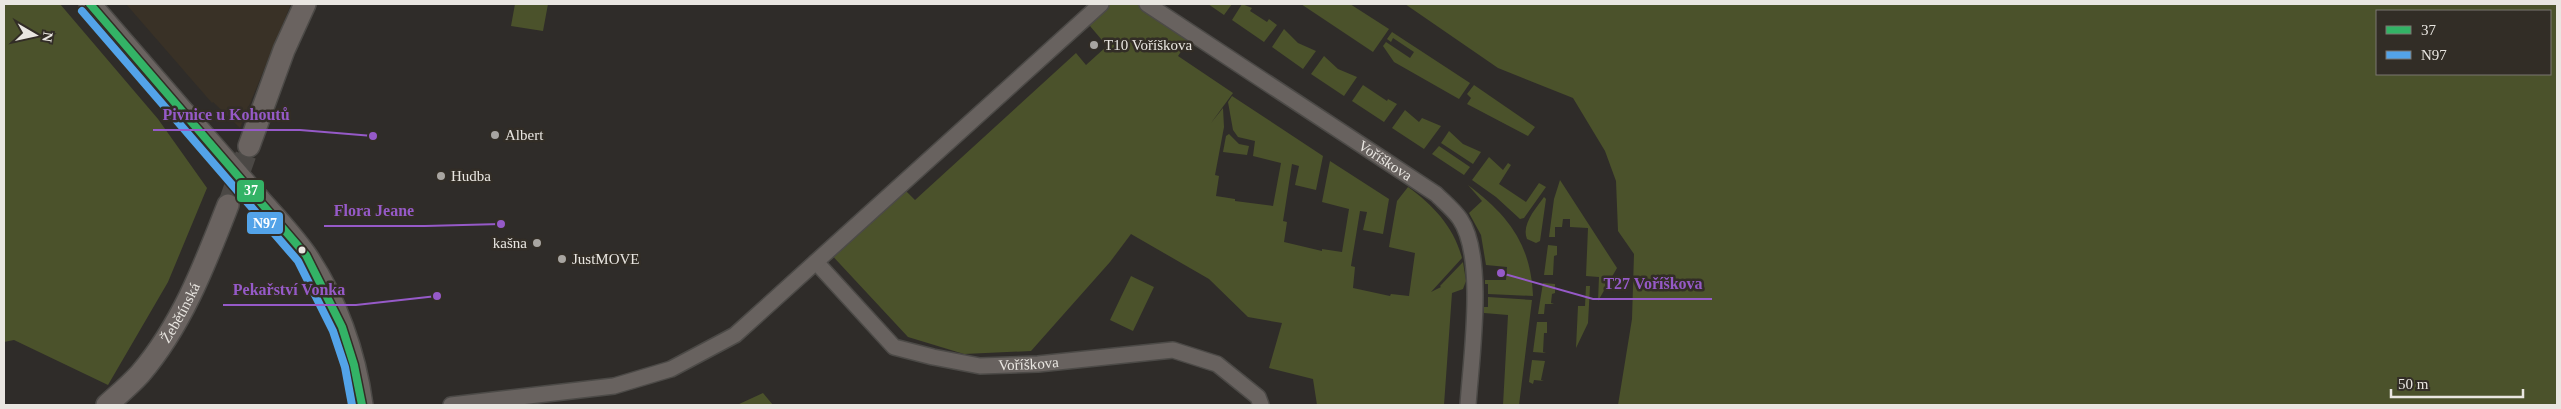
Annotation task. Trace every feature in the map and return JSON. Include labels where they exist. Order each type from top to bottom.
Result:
[{"type":"street","points":[[90,4],[306,255],[326,289],[349,347],[362,405]]},
{"type":"street","points":[[249,146],[284,50],[305,4]]},
{"type":"street","points":[[451,405],[614,386],[671,368],[735,335],[1101,4]]},
{"type":"street","name":"Voříškova","points":[[1148,4],[1436,194],[1461,220],[1472,248],[1476,270],[1468,405]]},
{"type":"street","name":"Žebětínská","points":[[107,405],[140,374],[176,322],[205,264],[228,206]]},
{"type":"street","name":"Voříškova","points":[[816,262],[894,347],[933,358],[980,366],[1038,364],[1173,350],[1217,364],[1258,397],[1261,405]]},
{"type":"shaded area","points":[[126,4],[291,4],[240,128],[212,103]]},
{"type":"green space","points":[[4,4],[60,4],[158,119],[207,188],[168,282],[108,385],[14,340],[4,342]]},
{"type":"green space","points":[[515,4],[548,4],[543,31],[511,26]]},
{"type":"green space","points":[[1101,4],[1147,4],[1193,34],[1178,56],[1233,93],[1211,123],[1223,108],[1224,127],[1215,175],[1219,176],[1216,196],[1235,199],[1235,201],[1273,206],[1281,163],[1253,156],[1255,141],[1238,137],[1233,130],[1228,102],[1232,96],[1323,156],[1316,190],[1295,185],[1299,166],[1292,164],[1283,221],[1287,222],[1284,242],[1322,251],[1322,249],[1342,252],[1349,209],[1322,202],[1330,161],[1389,199],[1383,234],[1363,230],[1367,212],[1360,211],[1351,266],[1355,267],[1353,288],[1390,296],[1391,294],[1409,296],[1415,253],[1389,247],[1397,201],[1408,187],[1434,209],[1454,236],[1462,258],[1431,292],[1441,287],[1463,262],[1466,281],[1463,289],[1452,293],[1444,405],[1317,405],[1313,379],[1269,368],[1282,323],[1248,317],[1209,279],[1131,234],[1110,262],[1031,351],[964,354],[908,337],[827,250],[900,185],[915,200],[1076,53],[1086,65],[1107,46],[1084,19]]},
{"type":"green space","points":[[1208,4],[1232,4],[1224,15]]},
{"type":"green space","points":[[1242,4],[1252,8],[1250,11],[1267,22],[1269,19],[1277,25],[1264,42],[1232,20]]},
{"type":"green space","points":[[1301,4],[1350,4],[1389,29],[1373,52]]},
{"type":"green space","points":[[1405,4],[2557,4],[2557,405],[1618,405],[1632,319],[1634,254],[1618,231],[1616,181],[1605,151],[1573,98],[1498,68]]},
{"type":"green space","points":[[1284,29],[1298,43],[1316,51],[1303,69],[1272,47]]},
{"type":"green space","points":[[1392,32],[1470,83],[1459,99],[1394,62],[1383,46],[1386,42],[1410,58],[1414,52],[1393,38],[1391,42],[1387,39]]},
{"type":"green space","points":[[1324,56],[1338,69],[1357,77],[1344,96],[1311,74]]},
{"type":"green space","points":[[1363,85],[1387,101],[1388,99],[1397,104],[1384,122],[1352,101]]},
{"type":"green space","points":[[1474,85],[1535,127],[1528,136],[1467,104],[1471,98],[1467,94]]},
{"type":"green space","points":[[1405,110],[1419,122],[1422,118],[1441,126],[1424,149],[1392,128]]},
{"type":"green space","points":[[1449,131],[1463,144],[1481,152],[1473,164],[1441,143]]},
{"type":"green space","points":[[1229,134],[1239,144],[1249,146],[1247,155],[1223,152],[1226,136]]},
{"type":"green space","points":[[1439,146],[1470,167],[1464,175],[1432,154]]},
{"type":"green space","points":[[1489,157],[1503,170],[1508,163],[1511,165],[1499,184],[1526,202],[1539,183],[1546,187],[1524,218],[1520,219],[1496,197],[1472,180]]},
{"type":"green space","points":[[1560,180],[1617,268],[1598,301],[1599,277],[1586,276],[1588,228],[1570,227],[1570,219],[1563,219],[1562,227],[1555,227],[1555,237],[1549,237],[1554,199]]},
{"type":"green space","points":[[1468,185],[1495,208],[1515,232],[1528,261],[1533,296],[1488,294],[1488,284],[1485,284],[1485,280],[1506,280],[1507,267],[1486,265],[1481,235],[1469,213],[1482,201]]},
{"type":"green space","points":[[1544,197],[1546,199],[1540,241],[1536,243],[1527,239],[1526,228],[1530,217]]},
{"type":"green space","points":[[1548,245],[1557,246],[1557,255],[1554,256],[1553,275],[1544,275]]},
{"type":"green space","points":[[1131,276],[1154,287],[1133,331],[1110,320]]},
{"type":"green space","points":[[1543,283],[1555,284],[1555,293],[1552,294],[1551,303],[1554,304],[1545,304],[1544,314],[1538,314]]},
{"type":"green space","points":[[1586,286],[1590,286],[1588,323],[1576,348],[1578,306],[1585,306]]},
{"type":"green space","points":[[1488,297],[1532,300],[1519,405],[1503,405],[1508,315],[1484,313],[1484,307],[1488,307]]},
{"type":"green space","points":[[1537,322],[1547,322],[1547,333],[1544,333],[1543,352],[1546,353],[1533,352]]},
{"type":"green space","points":[[1532,360],[1545,361],[1541,380],[1544,381],[1534,380],[1533,384],[1529,382]]},
{"type":"green space","points":[[763,393],[773,405],[737,405]]},
{"type":"tunnel","points":[[228,205],[249,146]]},
{"type":"transit line","name":"37","points":[[90,4],[306,255],[342,327],[354,365],[362,405]]},
{"type":"transit line","name":"N97","points":[[82,11],[298,261],[333,331],[345,367],[352,405]]},
{"type":"place","name":"T10 Voříškova","points":[[1094,45]]},
{"type":"place","name":"Albert","points":[[495,135]]},
{"type":"place","name":"Pivnice u Kohoutů","points":[[373,136]]},
{"type":"place","name":"Hudba","points":[[441,176]]},
{"type":"place","name":"Flora Jeane","points":[[501,224]]},
{"type":"place","name":"kašna","points":[[537,243]]},
{"type":"place","name":"JustMOVE","points":[[562,259]]},
{"type":"place","name":"T27 Voříškova","points":[[1501,273]]},
{"type":"place","name":"Pekařství Vonka","points":[[437,296]]}]
